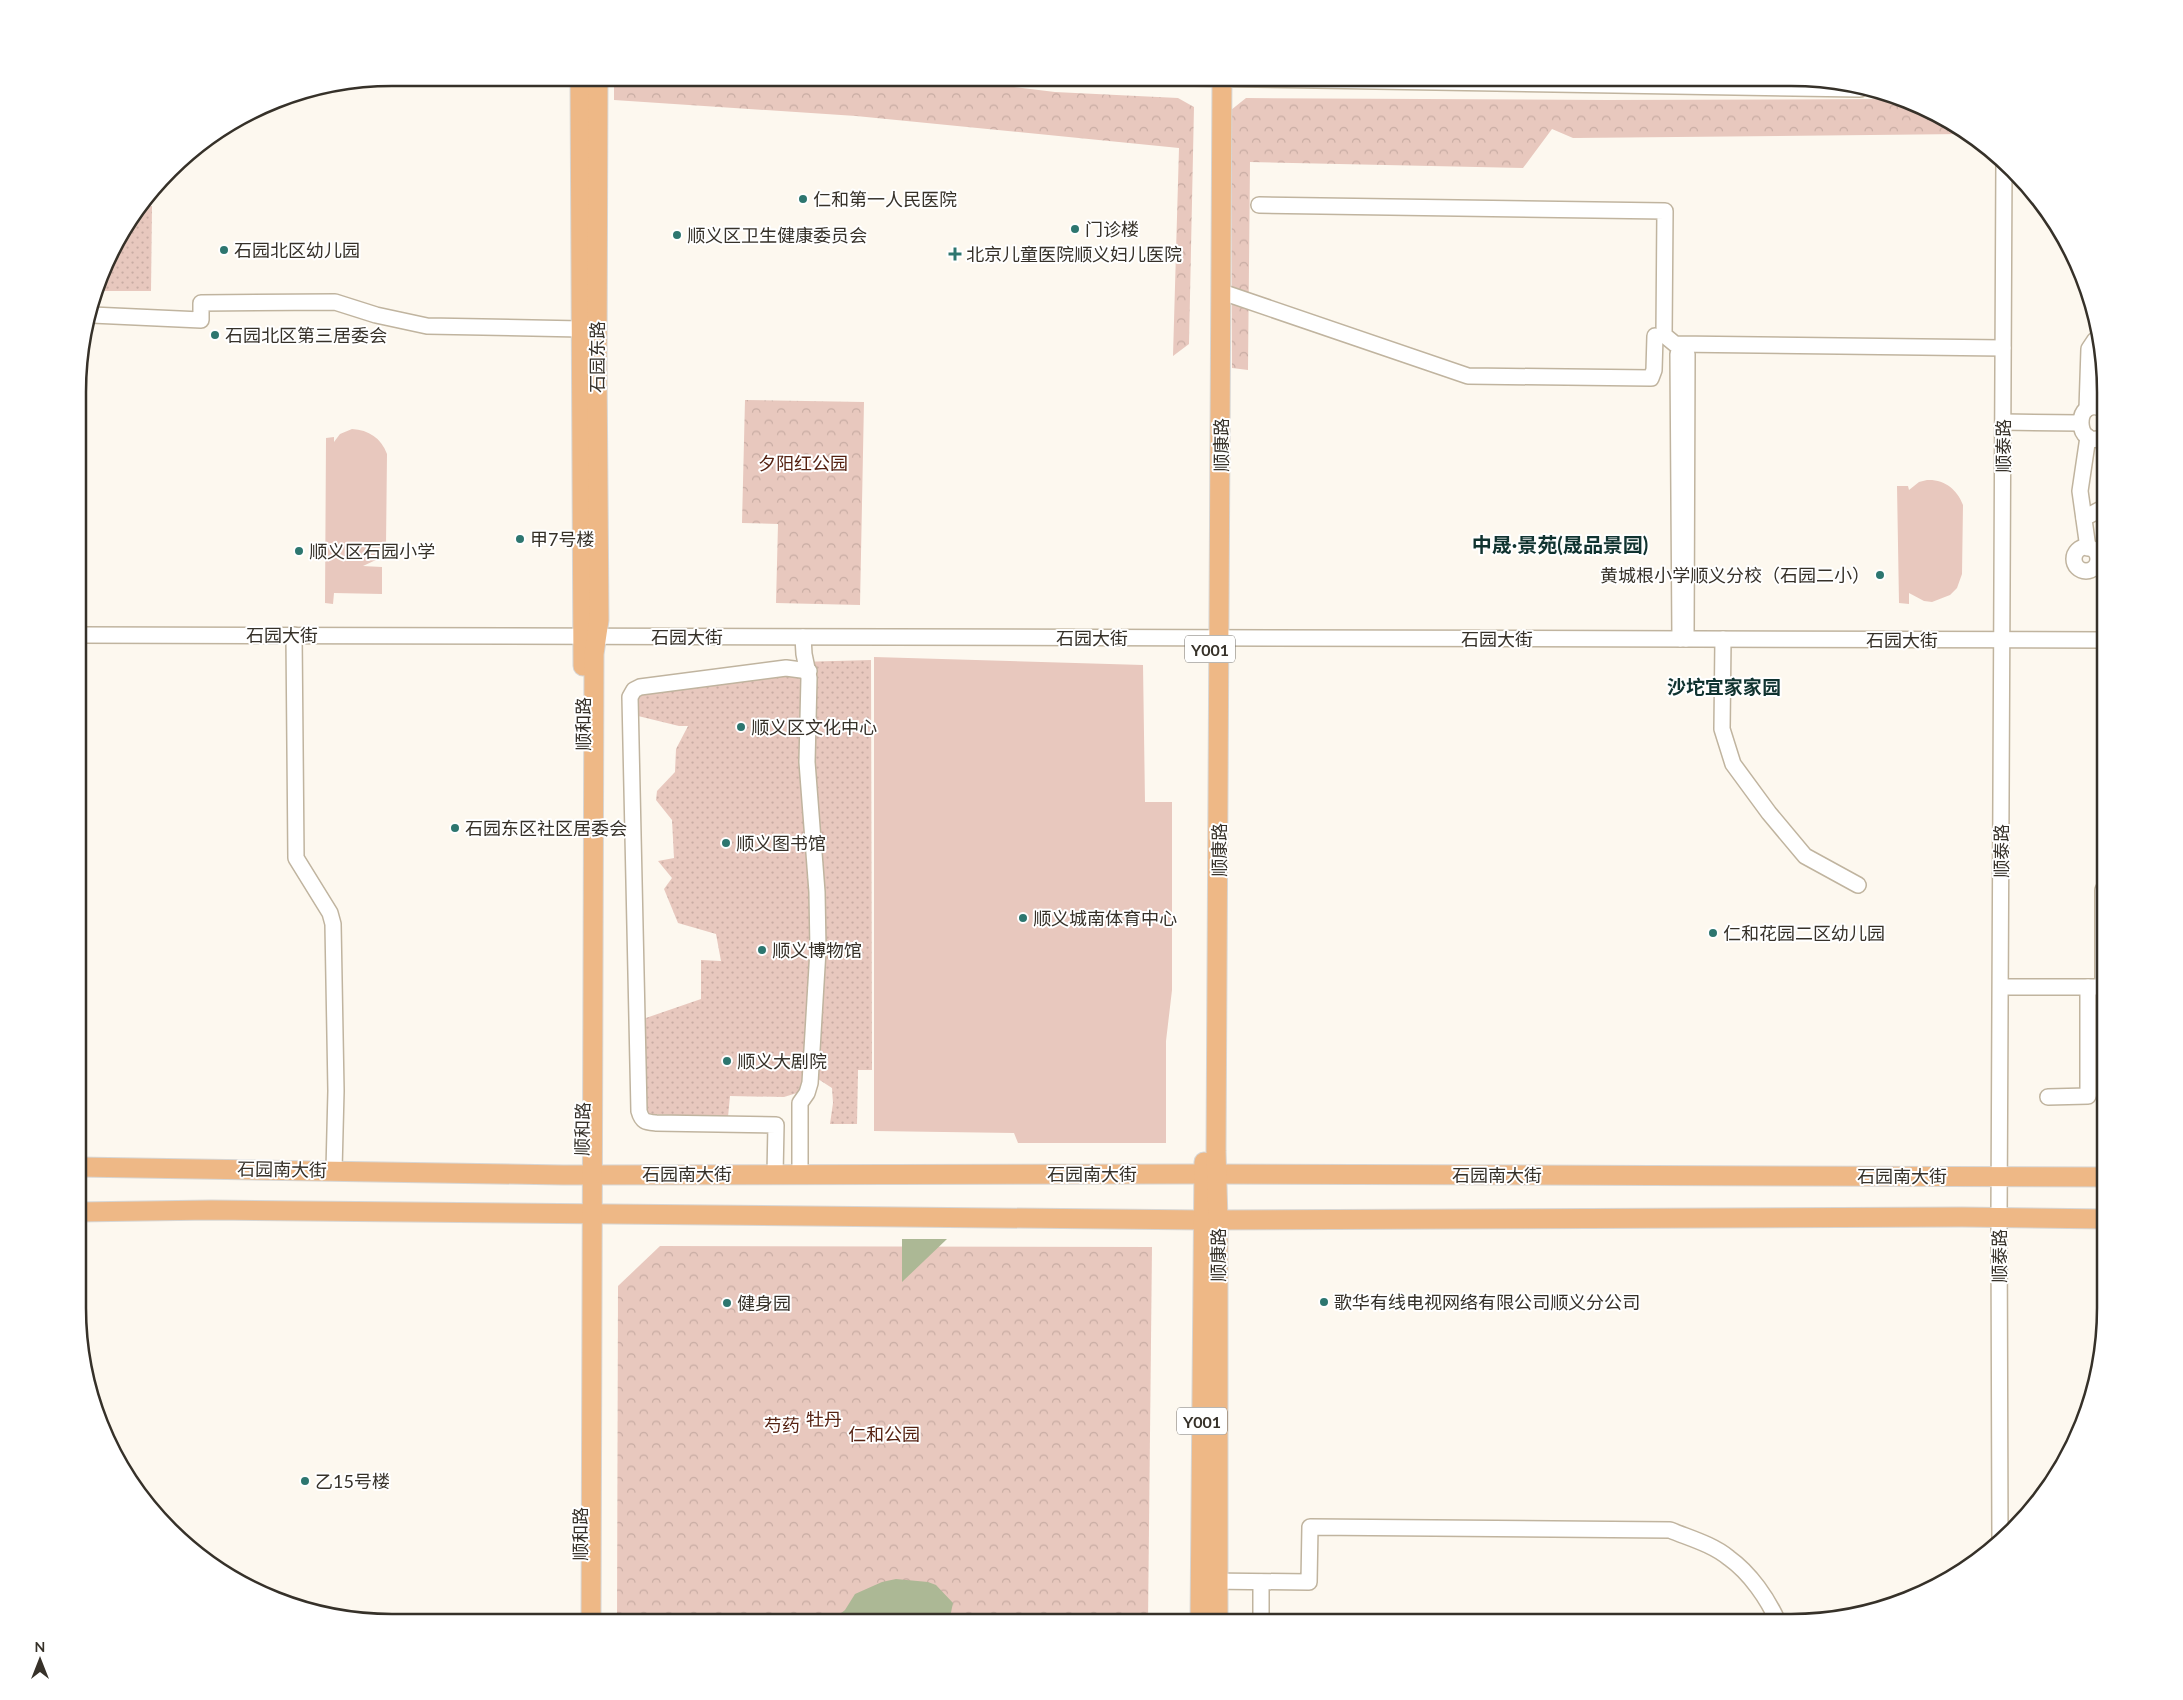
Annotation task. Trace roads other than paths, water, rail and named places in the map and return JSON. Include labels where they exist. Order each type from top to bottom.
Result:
[{"type":"main road","name":"石园东路","points":[[580,86],[581,329],[590,636]]},
{"type":"main road","name":"石园东路","points":[[590,636],[599,620],[597,375],[598,86]]},
{"type":"main road","name":"顺康路","points":[[1215,639],[1222,292],[1217,86]]},
{"type":"main road","name":"顺康路","points":[[1202,1614],[1209,1581],[1217,86]]},
{"type":"main road","name":"顺和路","points":[[590,636],[587,1214],[591,1614]]},
{"type":"main road","name":"石园南大街","points":[[86,1167],[775,1175],[1210,1174],[2097,1177]]},
{"type":"main road","points":[[86,1212],[211,1210],[1211,1220],[2097,1219]]},
{"type":"main road","name":"顺和路","points":[[580,1614],[587,1214]]},
{"type":"main road","name":"顺康路","points":[[1209,1581],[1216,1614]]},
{"type":"street","points":[[1685,86],[1825,88]]},
{"type":"street","name":"顺泰路","points":[[2000,1531],[1999,1218],[2004,173]]},
{"type":"street","points":[[1259,205],[1665,211],[1664,335],[1675,344],[2003,348]]},
{"type":"street","points":[[1222,292],[1468,376],[1651,378],[1654,370],[1655,336]]},
{"type":"street","points":[[96,315],[201,320],[201,303],[335,302],[376,315],[427,326],[581,329]]},
{"type":"street","points":[[2093,344],[2089,350],[2094,412]]},
{"type":"street","points":[[1683,354],[1683,639]]},
{"type":"street","points":[[2097,398],[2094,412],[2084,433],[2088,437],[2097,439]]},
{"type":"street","points":[[2003,422],[2094,412]]},
{"type":"street","points":[[2088,437],[2080,491],[2088,548],[2077,551],[2074,556],[2076,566],[2086,572],[2097,567]]},
{"type":"street","points":[[2084,518],[2097,511]]},
{"type":"street","name":"石园大街","points":[[86,635],[2097,640]]},
{"type":"street","points":[[294,635],[296,858],[330,912],[334,924],[336,1092],[334,1170]]},
{"type":"street","points":[[786,668],[797,662],[802,637]]},
{"type":"street","points":[[800,1175],[800,1102],[807,1093],[810,1083],[818,950],[817,892],[807,762],[809,671],[802,637]]},
{"type":"street","points":[[1723,639],[1722,729],[1733,764],[1770,814],[1805,856],[1858,885]]},
{"type":"street","points":[[800,1125],[656,1123],[646,1122],[640,1118],[638,1111],[630,697],[634,690],[640,687],[786,668],[809,671]]},
{"type":"street","points":[[2001,987],[2097,987]]},
{"type":"street","points":[[2048,1096],[2088,1096],[2088,987]]},
{"type":"street","points":[[775,1175],[776,1125]]},
{"type":"street","points":[[1209,1581],[1309,1582],[1310,1527],[1670,1530],[1711,1546],[1730,1558],[1756,1585],[1773,1614]]},
{"type":"street","points":[[1261,1582],[1261,1614]]},
{"type":"place","name":"仁和第一人民医院","points":[[803,199]]},
{"type":"place","name":"门诊楼","points":[[1075,229]]},
{"type":"place","name":"顺义区卫生健康委员会","points":[[677,235]]},
{"type":"place","name":"石园北区幼儿园","points":[[224,250]]},
{"type":"place","name":"北京儿童医院顺义妇儿医院","points":[[955,254]]},
{"type":"place","name":"石园北区第三居委会","points":[[215,335]]},
{"type":"place","name":"甲7号楼","points":[[520,539]]},
{"type":"place","name":"顺义区石园小学","points":[[299,551]]},
{"type":"place","name":"黄城根小学顺义分校（石园二小）","points":[[1880,575]]},
{"type":"place","name":"顺义区文化中心","points":[[741,727]]},
{"type":"place","name":"石园东区社区居委会","points":[[455,828]]},
{"type":"place","name":"顺义图书馆","points":[[726,843]]},
{"type":"place","name":"顺义城南体育中心","points":[[1023,918]]},
{"type":"place","name":"仁和花园二区幼儿园","points":[[1713,933]]},
{"type":"place","name":"顺义博物馆","points":[[762,950]]},
{"type":"place","name":"顺义大剧院","points":[[727,1061]]},
{"type":"place","name":"歌华有线电视网络有限公司顺义分公司","points":[[1324,1302]]},
{"type":"place","name":"健身园","points":[[727,1303]]},
{"type":"place","name":"乙15号楼","points":[[305,1481]]},
{"type":"district","name":"中晟·景苑(晟品景园)","points":[[1560,544]]},
{"type":"district","name":"沙坨宜家家园","points":[[1724,686]]},
{"type":"park label","name":"夕阳红公园","points":[[803,463]]},
{"type":"park label","name":"牡丹","points":[[824,1419]]},
{"type":"park label","name":"芍药","points":[[782,1425]]},
{"type":"park label","name":"仁和公园","points":[[884,1434]]}]
